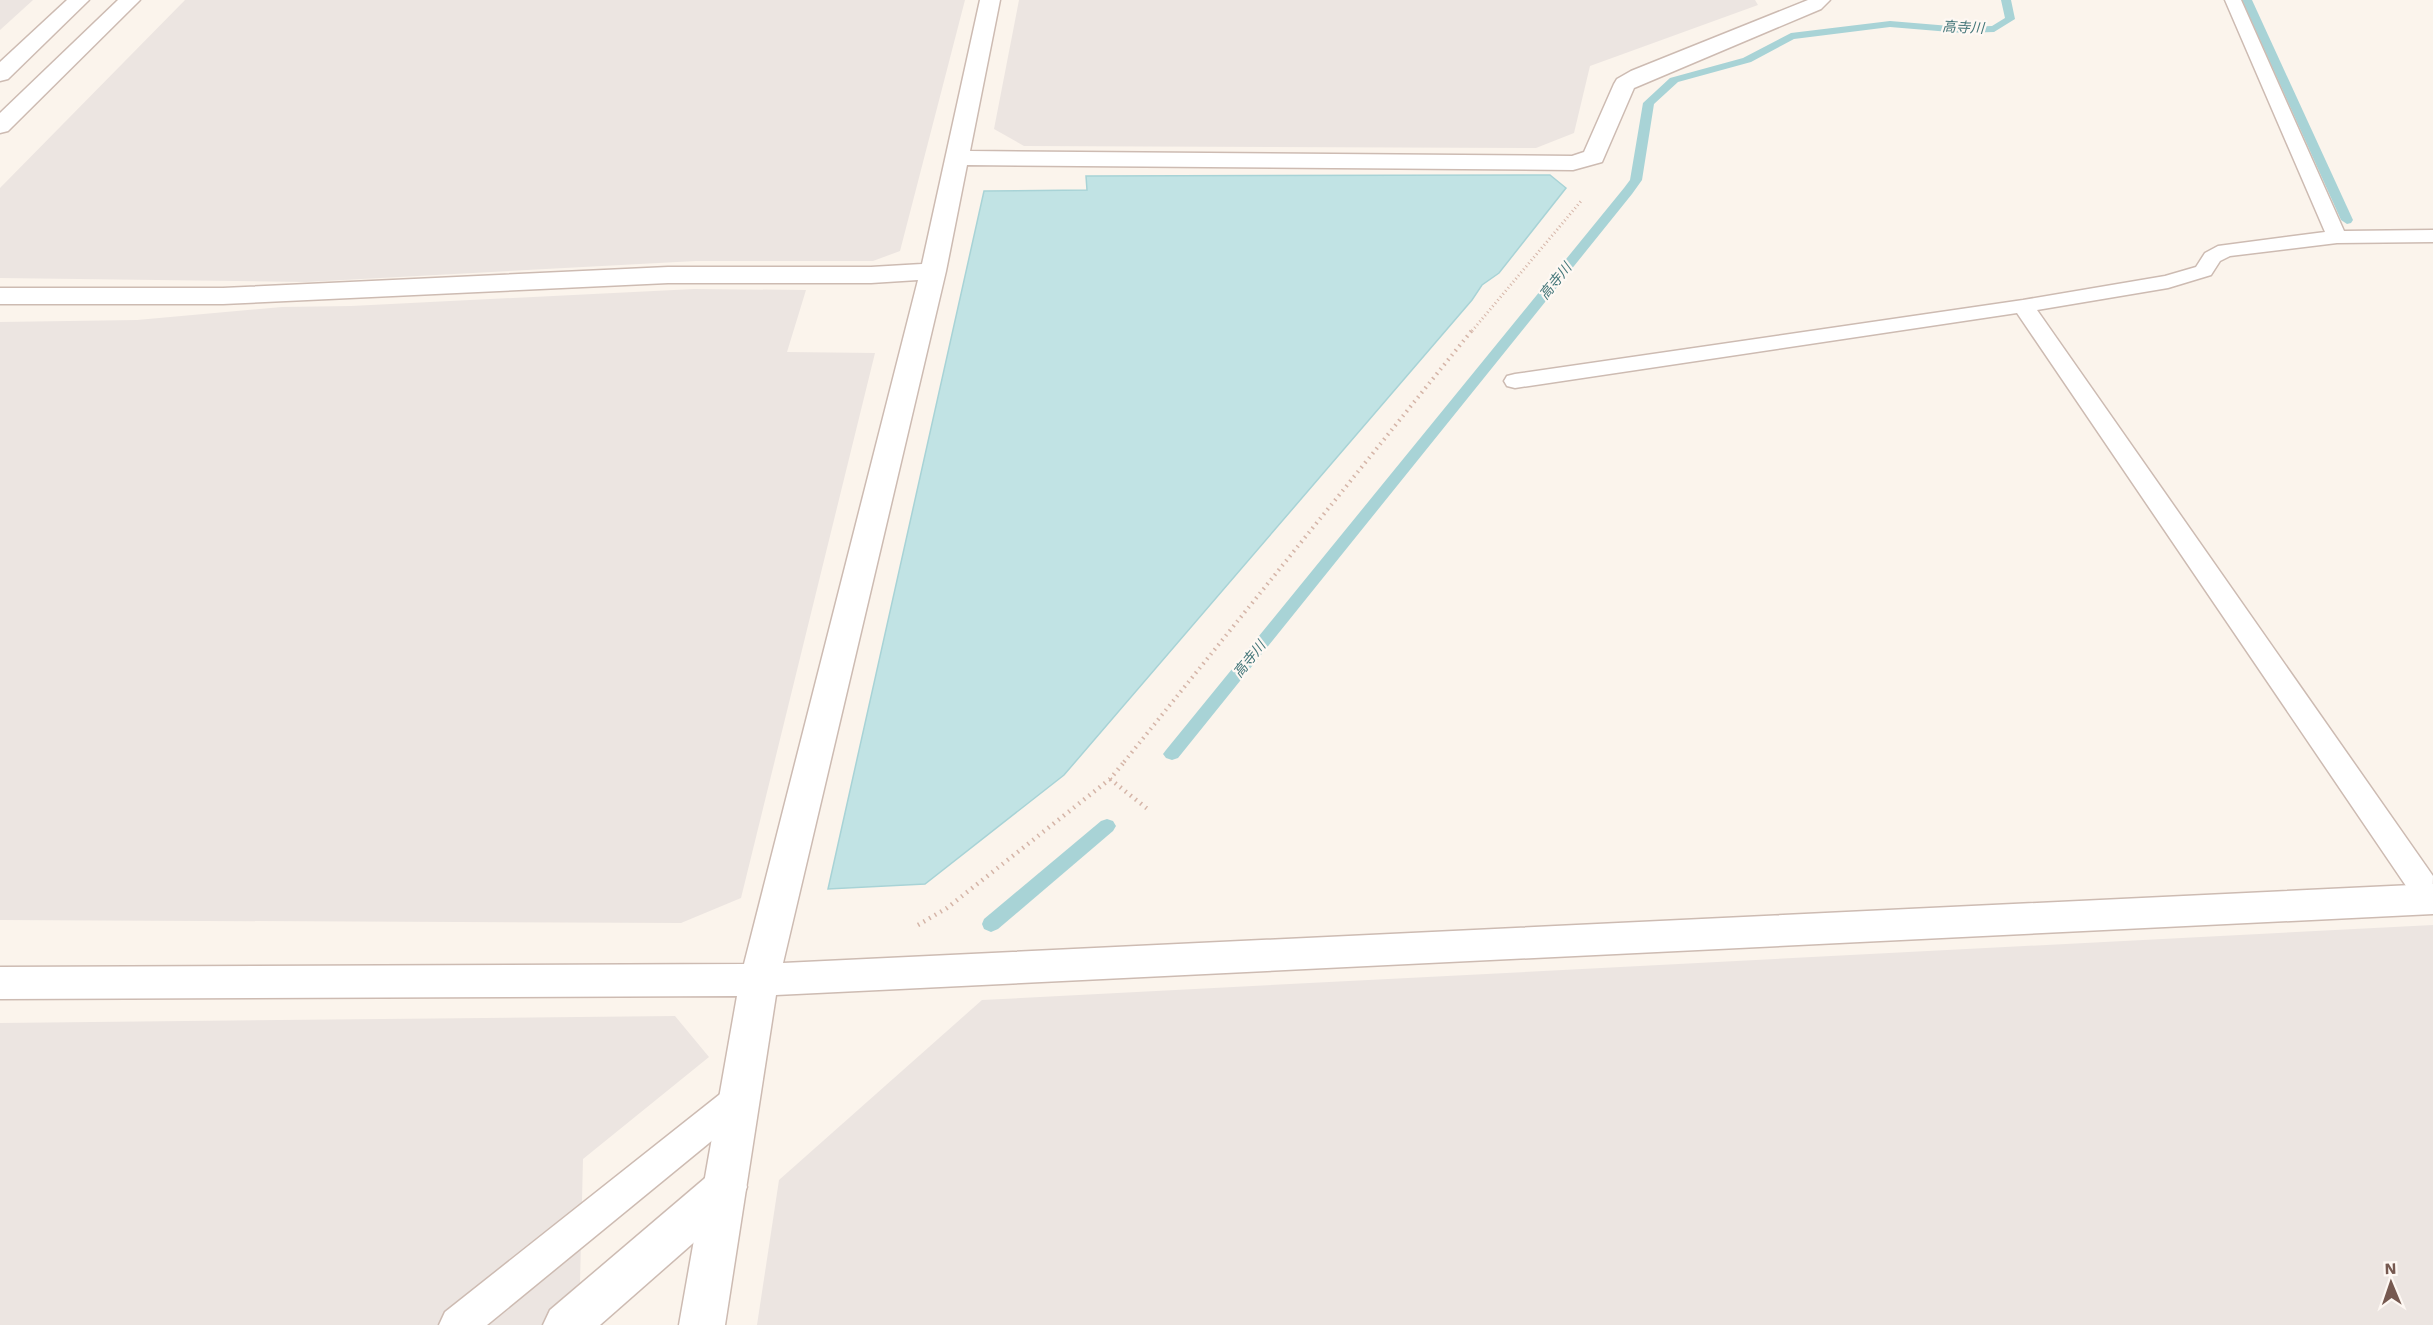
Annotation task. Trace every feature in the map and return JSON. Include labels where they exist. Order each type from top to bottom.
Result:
[{"type":"street","points":[[0,74],[79,0]]},
{"type":"street","points":[[0,126],[130,0]]},
{"type":"street","points":[[702,1325],[759,980],[933,271],[990,0]]},
{"type":"street","points":[[958,158],[1573,163],[1594,157],[1625,84],[1649,72],[1792,15],[1820,0]]},
{"type":"street","points":[[0,296],[223,296],[668,275],[871,274],[933,271]]},
{"type":"street","points":[[0,983],[759,980],[2433,899]]},
{"type":"street","points":[[566,1325],[726,1187]]},
{"type":"lane","points":[[2233,0],[2337,237]]},
{"type":"lane","points":[[1515,381],[2023,306],[2168,282],[2205,271],[2212,257],[2225,250],[2337,237],[2433,236]]},
{"type":"lane","points":[[2023,306],[2433,899]]},
{"type":"lane","points":[[458,1325],[741,1096]]},
{"type":"path","points":[[908,931],[946,908],[1110,779],[1495,302],[1586,196],[1592,183],[1594,157]]},
{"type":"path","points":[[1110,779],[1150,811]]},
{"type":"shaded area","points":[[0,0],[33,0],[0,30]]},
{"type":"shaded area","points":[[185,0],[965,0],[900,251],[873,261],[696,261],[306,282],[0,278],[0,188]]},
{"type":"shaded area","points":[[1019,0],[1755,0],[1758,5],[1590,66],[1574,133],[1536,148],[1024,146],[994,129]]},
{"type":"shaded area","points":[[694,289],[806,290],[787,352],[875,353],[741,898],[681,923],[0,920],[0,322],[137,320],[282,307],[351,306]]},
{"type":"shaded area","points":[[2433,925],[2433,1325],[757,1325],[779,1180],[982,1000]]},
{"type":"shaded area","points":[[675,1016],[709,1057],[583,1159],[579,1325],[0,1325],[0,1023]]},
{"type":"water","points":[[1550,175],[1566,188],[1499,273],[1482,285],[1472,300],[1064,775],[925,884],[828,889],[984,191],[1087,190],[1086,176]]},
{"type":"waterway","name":"高寺川","points":[[1172,754],[1628,191],[1636,180],[1649,103],[1674,80],[1747,60],[1791,36],[1890,24],[1962,30],[1994,29],[2010,19],[2006,0]]},
{"type":"waterway","points":[[2247,0],[2347,220]]},
{"type":"waterway","name":"高寺川","points":[[991,924],[1107,826]]}]
